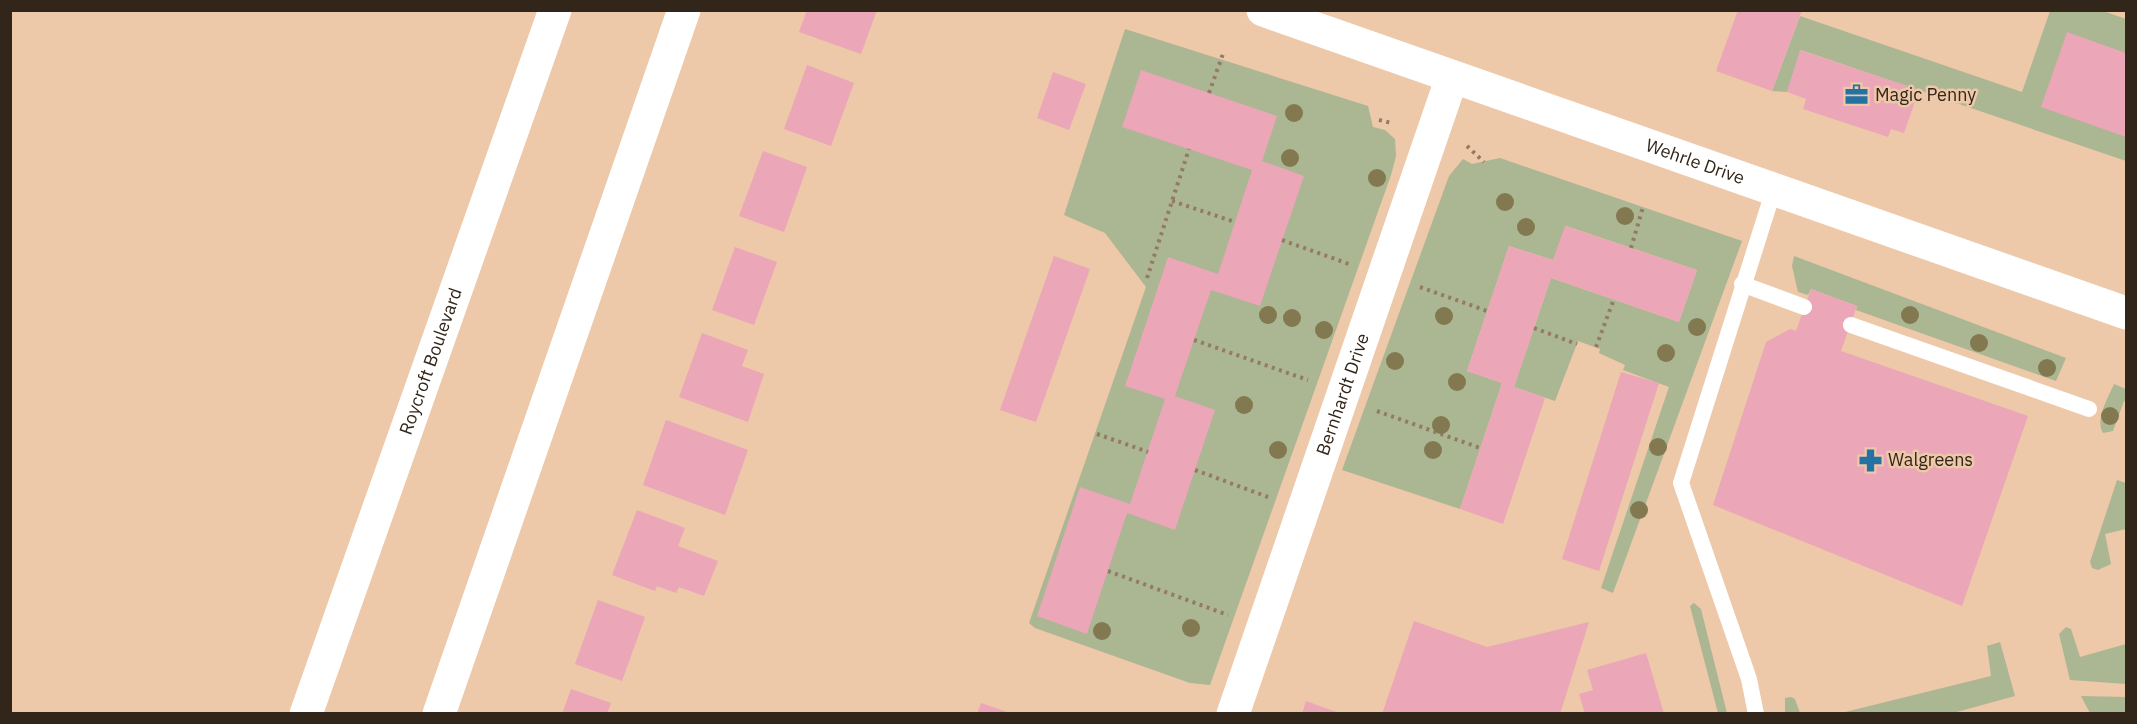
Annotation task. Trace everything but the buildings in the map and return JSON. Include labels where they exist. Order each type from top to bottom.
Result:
[{"type":"street","name":"Roycroft Boulevard","points":[[306,714],[555,10]]},
{"type":"street","points":[[439,714],[684,10]]},
{"type":"street","name":"Wehrle Drive","points":[[1263,10],[2127,313]]},
{"type":"street","name":"Bernhardt Drive","points":[[1233,714],[1452,77]]},
{"type":"lane","points":[[1756,714],[1749,679],[1681,483],[1742,284],[1774,189]]},
{"type":"lane","points":[[1742,284],[1804,307]]},
{"type":"lane","points":[[1851,325],[2089,409]]},
{"type":"path","points":[[1209,93],[1224,51]]},
{"type":"path","points":[[1379,120],[1392,123]]},
{"type":"path","points":[[1467,146],[1484,162]]},
{"type":"path","points":[[1147,278],[1189,149]]},
{"type":"path","points":[[1172,201],[1235,222]]},
{"type":"path","points":[[1631,248],[1644,207]]},
{"type":"path","points":[[1282,240],[1355,266]]},
{"type":"path","points":[[1413,285],[1487,311]]},
{"type":"path","points":[[1596,347],[1614,299]]},
{"type":"path","points":[[1534,328],[1577,344]]},
{"type":"path","points":[[1194,340],[1308,380]]},
{"type":"path","points":[[1369,408],[1480,448]]},
{"type":"path","points":[[1096,434],[1148,452]]},
{"type":"path","points":[[1195,470],[1273,499]]},
{"type":"path","points":[[1108,571],[1230,616]]},
{"type":"green space","points":[[2050,11],[2103,11],[2126,19],[2126,161],[1801,50],[1787,92],[1772,91],[1800,16],[2022,92]]},
{"type":"green space","points":[[1125,29],[1368,106],[1373,127],[1385,130],[1395,139],[1396,156],[1391,175],[1210,685],[1190,683],[1035,628],[1029,623],[1146,287],[1105,233],[1064,215]]},
{"type":"green space","points":[[1500,158],[1742,241],[1613,593],[1601,588],[1669,387],[1623,370],[1625,365],[1599,353],[1600,349],[1578,341],[1555,401],[1514,387],[1551,278],[1679,322],[1697,270],[1566,226],[1553,260],[1509,246],[1467,371],[1502,383],[1460,509],[1342,470],[1449,176],[1463,159],[1472,164]]},
{"type":"green space","points":[[1794,256],[2066,358],[2056,381],[1856,310],[1857,306],[1811,289],[1808,295],[1798,292],[1792,266]]},
{"type":"green space","points":[[2114,384],[2126,389],[2126,401],[2124,401],[2113,431],[2103,433],[2101,415]]},
{"type":"green space","points":[[2117,480],[2126,483],[2126,529],[2105,534],[2111,564],[2098,570],[2092,568],[2090,562]]},
{"type":"green space","points":[[1694,603],[1701,609],[1727,713],[1718,713],[1690,606]]},
{"type":"green space","points":[[2066,627],[2071,629],[2080,657],[2126,644],[2126,684],[2070,680],[2059,634]]},
{"type":"green space","points":[[2000,642],[2015,696],[1953,713],[1841,713],[1991,676],[1987,646]]},
{"type":"green space","points":[[2081,696],[2126,697],[2126,713],[2090,713]]},
{"type":"green space","points":[[1785,698],[1795,699],[1800,713],[1785,713]]},
{"type":"place","name":"Magic Penny","points":[[1857,95]]},
{"type":"place","name":"Walgreens","points":[[1870,460]]}]
